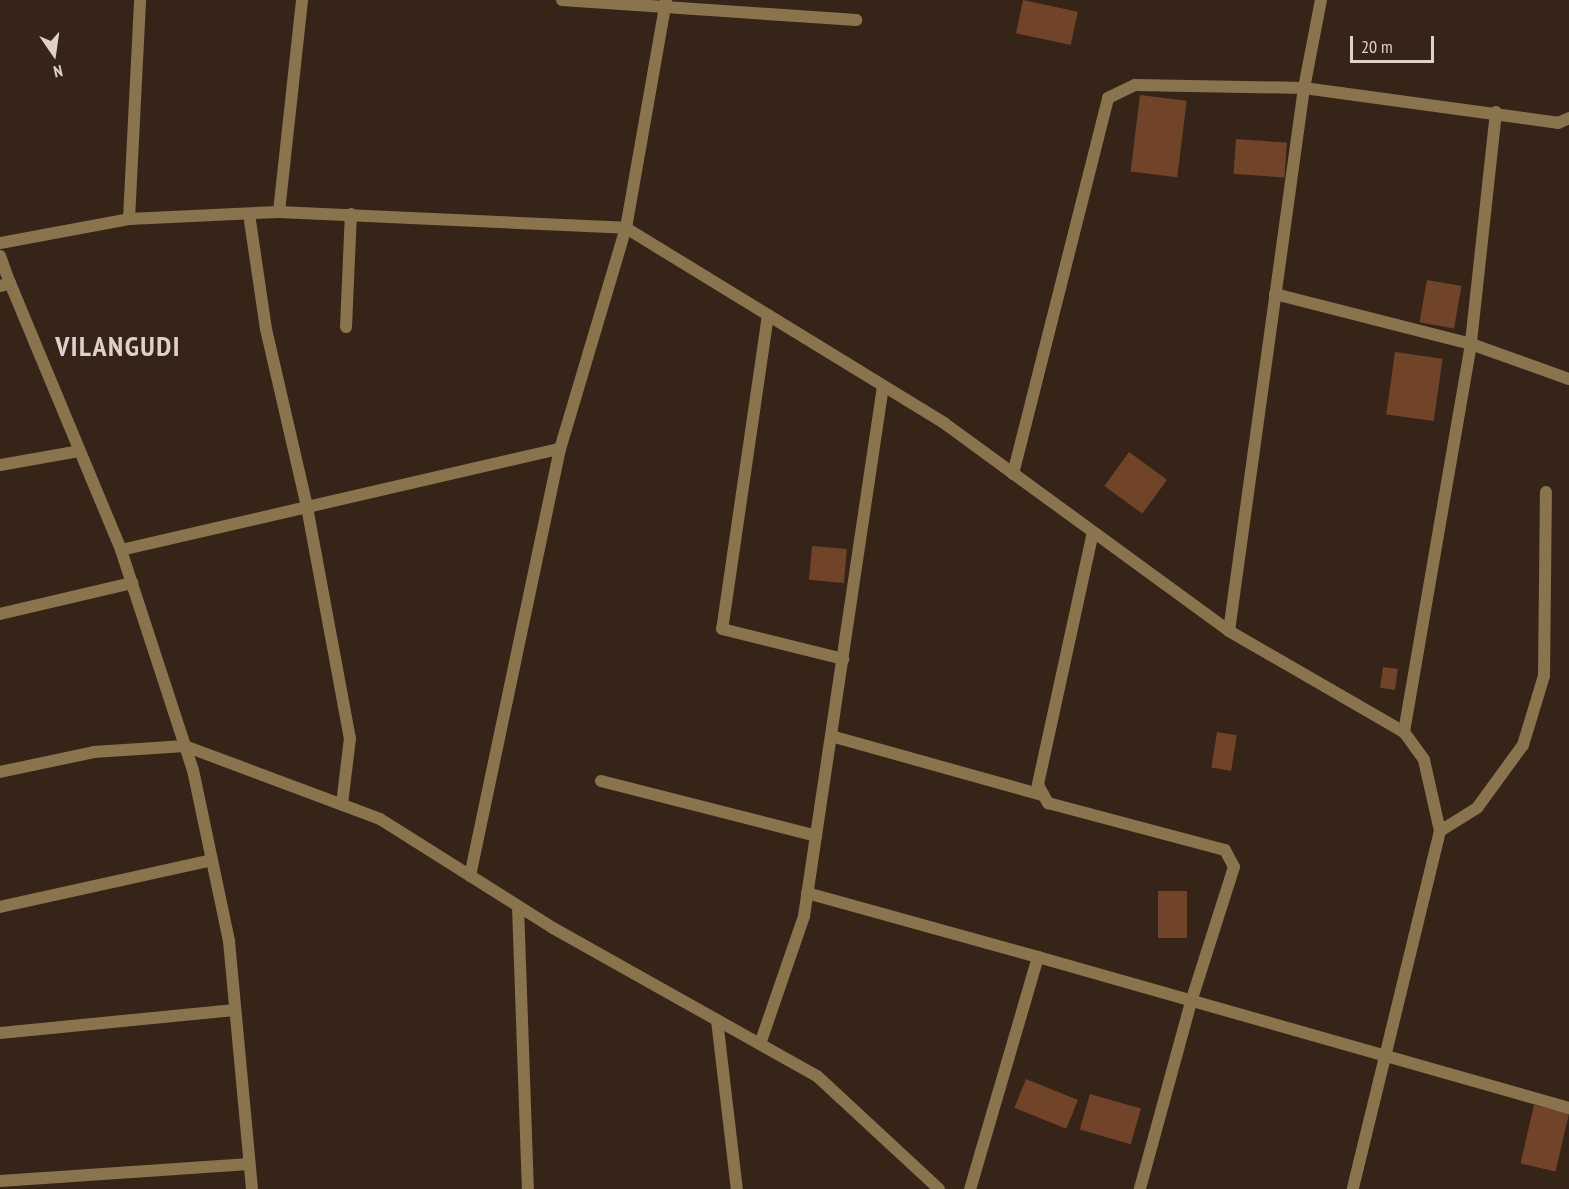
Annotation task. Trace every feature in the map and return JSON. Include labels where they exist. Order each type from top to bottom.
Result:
[{"type":"street","points":[[129,219],[140,0]]},
{"type":"street","points":[[279,212],[302,0]]},
{"type":"street","points":[[562,0],[665,3],[856,20]]},
{"type":"street","points":[[1229,631],[1304,88],[1321,0]]},
{"type":"street","points":[[471,876],[560,449],[626,228],[665,3]]},
{"type":"street","points":[[1013,474],[1108,98],[1135,85],[1304,88],[1496,112],[1558,123],[1569,118]]},
{"type":"street","points":[[1404,732],[1471,344],[1496,112]]},
{"type":"street","points":[[0,243],[129,219],[279,212],[626,228],[883,386],[1013,474],[1229,631],[1404,732],[1424,760],[1440,831],[1353,1189]]},
{"type":"street","points":[[249,214],[266,329],[307,507],[350,738],[342,804]]},
{"type":"street","points":[[346,327],[351,214]]},
{"type":"street","points":[[0,256],[5,285],[121,550],[185,746],[229,941],[252,1189]]},
{"type":"street","points":[[1275,294],[1471,344],[1569,379]]},
{"type":"street","points":[[768,315],[722,629],[843,659]]},
{"type":"street","points":[[760,1044],[804,916],[883,386]]},
{"type":"street","points":[[121,550],[560,449]]},
{"type":"street","points":[[0,465],[79,451]]},
{"type":"street","points":[[1440,831],[1478,808],[1526,735],[1544,676],[1546,492]]},
{"type":"street","points":[[1093,532],[1038,785],[1042,795],[1048,803],[1225,850],[1234,867],[1191,1002],[1140,1189]]},
{"type":"street","points":[[0,614],[132,583]]},
{"type":"street","points":[[831,736],[1042,795]]},
{"type":"street","points":[[0,772],[94,752],[185,746],[380,819],[518,906],[817,1076],[939,1189]]},
{"type":"street","points":[[601,781],[816,836]]},
{"type":"street","points":[[0,908],[212,860]]},
{"type":"street","points":[[807,893],[1569,1108]]},
{"type":"street","points":[[518,906],[528,1189]]},
{"type":"street","points":[[970,1189],[1038,957]]},
{"type":"street","points":[[0,1033],[235,1010]]},
{"type":"street","points":[[717,1020],[737,1189]]},
{"type":"street","points":[[0,1181],[249,1164]]},
{"type":"building","points":[[1023,0],[1078,12],[1071,45],[1016,33]]},
{"type":"building","points":[[1140,95],[1187,101],[1177,177],[1131,171]]},
{"type":"building","points":[[1236,139],[1287,143],[1284,177],[1234,174]]},
{"type":"building","points":[[1427,280],[1461,286],[1454,328],[1420,322]]},
{"type":"building","points":[[1395,352],[1443,359],[1434,421],[1386,414]]},
{"type":"building","points":[[1129,452],[1167,480],[1142,514],[1104,486]]},
{"type":"building","points":[[812,546],[847,549],[844,583],[809,580]]},
{"type":"building","points":[[1383,667],[1398,669],[1395,690],[1380,688]]},
{"type":"building","points":[[1217,732],[1237,735],[1231,771],[1211,768]]},
{"type":"building","points":[[1158,891],[1187,891],[1187,938],[1158,938]]},
{"type":"building","points":[[1026,1079],[1078,1100],[1066,1129],[1014,1108]]},
{"type":"building","points":[[1090,1094],[1141,1109],[1131,1144],[1080,1130]]},
{"type":"building","points":[[1534,1105],[1569,1113],[1556,1172],[1521,1163]]},
{"type":"district","name":"VILANGUDI","points":[[118,346]]}]
